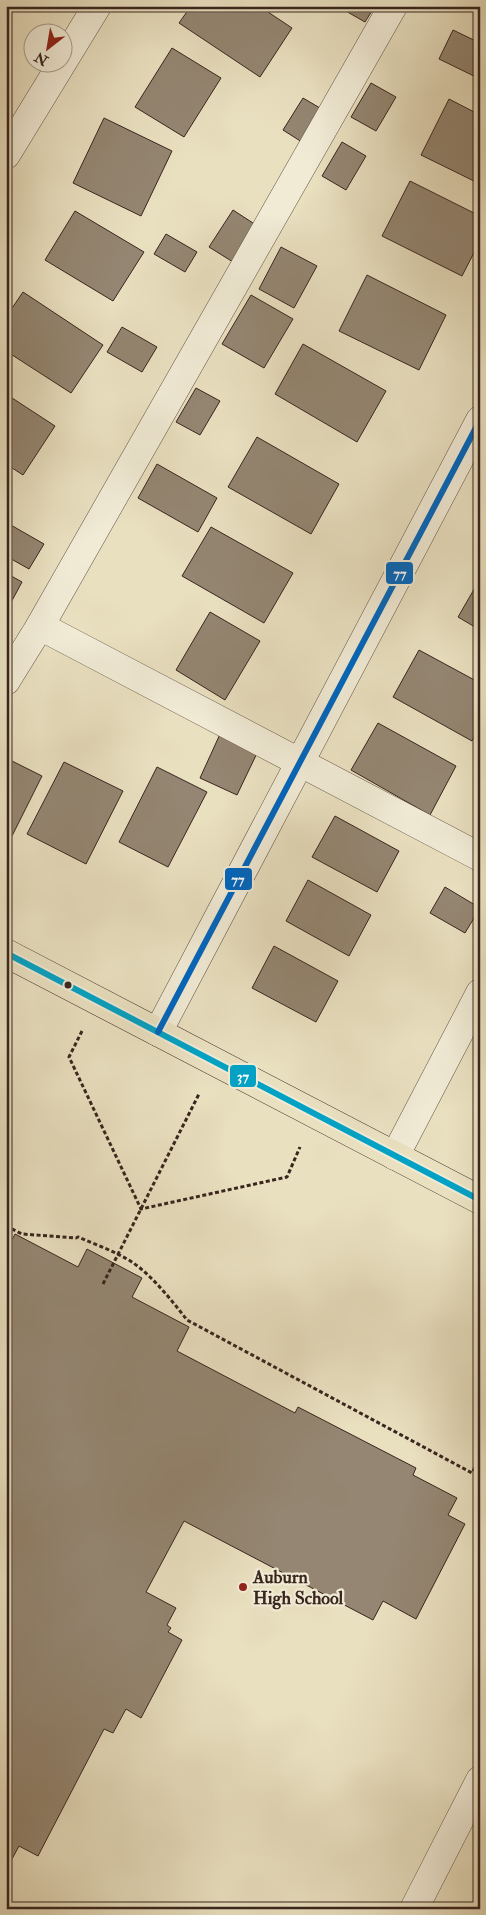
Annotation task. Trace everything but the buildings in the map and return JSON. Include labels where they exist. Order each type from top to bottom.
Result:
[{"type":"main road","points":[[6,953],[480,1200]]},
{"type":"street","points":[[6,155],[97,6]]},
{"type":"street","points":[[6,682],[40,626],[393,6]]},
{"type":"street","points":[[158,1032],[480,420]]},
{"type":"street","points":[[40,626],[480,857]]},
{"type":"street","points":[[395,1156],[480,993]]},
{"type":"street","points":[[414,1909],[480,1780]]},
{"type":"path","points":[[97,1000],[69,1056],[141,1209]]},
{"type":"path","points":[[103,1284],[215,1062]]},
{"type":"path","points":[[141,1209],[287,1176],[315,1114]]},
{"type":"path","points":[[6,1226],[22,1234],[78,1237],[118,1254],[140,1268],[168,1295],[187,1320],[472,1473],[480,1458]]},
{"type":"transit line","name":"77","points":[[158,1032],[480,420]]},
{"type":"transit line","name":"37","points":[[6,953],[480,1200]]},
{"type":"place","name":"Auburn High School","points":[[243,1587]]}]
